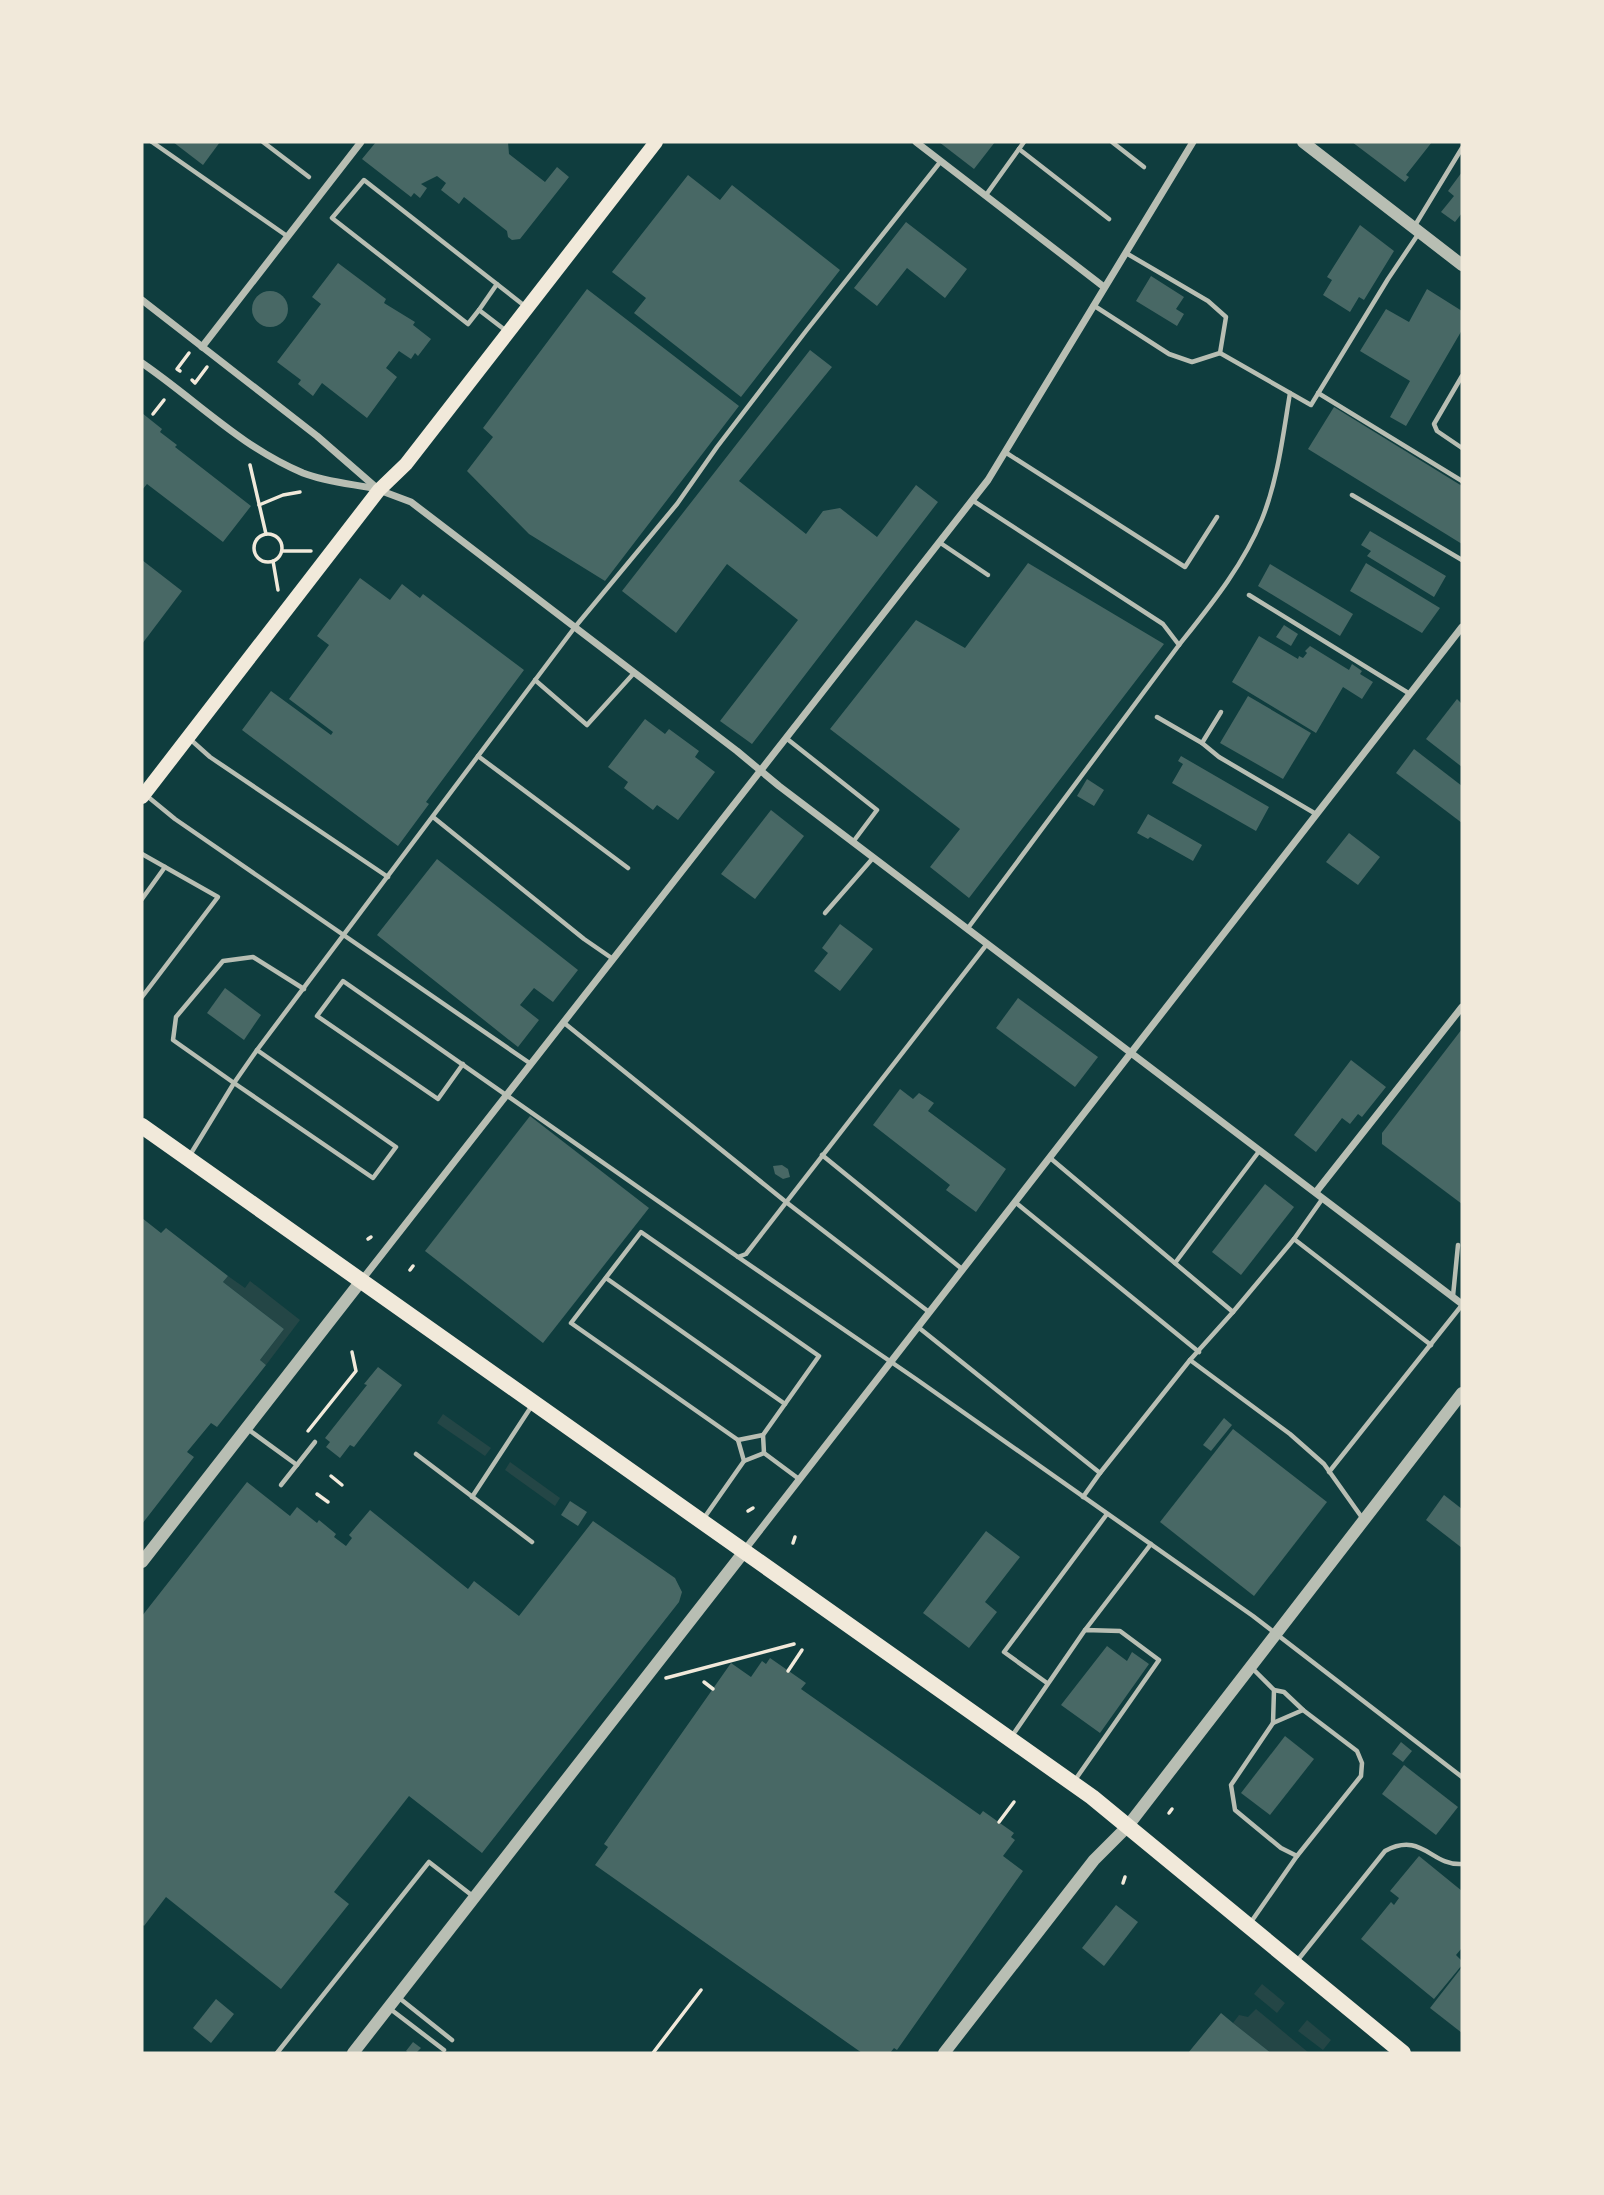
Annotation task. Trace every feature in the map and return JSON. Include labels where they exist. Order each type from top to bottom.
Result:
[{"type":"main road","points":[[143,795],[379,490],[406,464],[656,142]]},
{"type":"main road","points":[[142,1126],[1072,1784],[1403,2053]]},
{"type":"street","points":[[202,347],[361,142]]},
{"type":"street","points":[[916,142],[1104,287]]},
{"type":"street","points":[[142,1562],[988,480],[1193,142]]},
{"type":"street","points":[[1303,142],[1462,265]]},
{"type":"street","points":[[142,300],[317,436],[379,490]]},
{"type":"street","points":[[142,363],[235,436],[270,457],[306,474],[379,490],[411,502],[1462,1305]]},
{"type":"street","points":[[353,2053],[1462,627]]},
{"type":"street","points":[[1317,1192],[1462,1007]]},
{"type":"street","points":[[944,2053],[1094,1860],[1127,1827],[1462,1393]]},
{"type":"lane","points":[[152,142],[287,236]]},
{"type":"lane","points":[[262,142],[309,177]]},
{"type":"lane","points":[[986,196],[1024,142]]},
{"type":"lane","points":[[1112,142],[1144,167]]},
{"type":"lane","points":[[1093,305],[1169,354],[1192,362],[1220,353],[1311,405],[1417,230],[1462,148]]},
{"type":"lane","points":[[1019,149],[1109,219]]},
{"type":"lane","points":[[188,1159],[257,1050],[535,680],[575,627],[677,504],[806,331],[941,161]]},
{"type":"lane","points":[[497,284],[468,324],[332,218],[364,180],[527,307]]},
{"type":"lane","points":[[1125,252],[1208,301],[1226,317],[1220,353]]},
{"type":"lane","points":[[479,310],[508,332]]},
{"type":"lane","points":[[1462,376],[1434,424],[1437,431],[1462,448]]},
{"type":"lane","points":[[968,928],[1220,594],[1244,556],[1262,518],[1279,462],[1290,393]]},
{"type":"lane","points":[[1318,393],[1462,481]]},
{"type":"lane","points":[[1005,452],[1185,567],[1217,517]]},
{"type":"lane","points":[[1352,495],[1462,560]]},
{"type":"lane","points":[[972,500],[1163,624],[1179,645]]},
{"type":"lane","points":[[939,542],[988,575]]},
{"type":"lane","points":[[1249,595],[1410,694]]},
{"type":"lane","points":[[535,680],[587,725],[634,673]]},
{"type":"lane","points":[[1202,743],[1221,712]]},
{"type":"lane","points":[[1157,716],[1202,743],[1219,757],[1316,814]]},
{"type":"lane","points":[[187,738],[210,757],[388,877]]},
{"type":"lane","points":[[786,738],[877,810],[853,842]]},
{"type":"lane","points":[[478,756],[628,868]]},
{"type":"lane","points":[[143,795],[531,1064]]},
{"type":"lane","points":[[433,817],[584,939],[613,959]]},
{"type":"lane","points":[[142,853],[218,897],[142,997]]},
{"type":"lane","points":[[825,912],[874,858]]},
{"type":"lane","points":[[142,899],[165,867]]},
{"type":"lane","points":[[738,1257],[746,1254],[987,943]]},
{"type":"lane","points":[[257,1050],[396,1147],[373,1178],[173,1040],[176,1017],[223,961],[253,957],[303,989]]},
{"type":"lane","points":[[463,1064],[438,1099],[317,1016],[343,981],[507,1094],[1151,1544],[1276,1634],[1461,1774]]},
{"type":"lane","points":[[563,1022],[786,1202],[929,1312]]},
{"type":"lane","points":[[1175,1263],[1260,1149]]},
{"type":"lane","points":[[822,1155],[962,1269]]},
{"type":"lane","points":[[1049,1157],[1233,1312]]},
{"type":"lane","points":[[1083,1497],[1190,1360],[1294,1239],[1324,1197]]},
{"type":"lane","points":[[1014,1201],[1199,1352]]},
{"type":"lane","points":[[744,1461],[738,1440],[571,1323],[640,1232],[819,1356],[763,1435],[764,1453]]},
{"type":"lane","points":[[1294,1239],[1430,1345]]},
{"type":"lane","points":[[1453,1296],[1458,1245]]},
{"type":"lane","points":[[606,1278],[785,1404]]},
{"type":"lane","points":[[1329,1472],[1462,1305]]},
{"type":"lane","points":[[917,1327],[1100,1473]]},
{"type":"lane","points":[[1190,1360],[1290,1434],[1324,1464],[1364,1520]]},
{"type":"lane","points":[[472,1497],[534,1403]]},
{"type":"lane","points":[[246,1427],[297,1465]]},
{"type":"lane","points":[[738,1440],[763,1435]]},
{"type":"lane","points":[[281,1485],[315,1442]]},
{"type":"lane","points":[[764,1453],[799,1479]]},
{"type":"lane","points":[[702,1522],[744,1461],[764,1453]]},
{"type":"lane","points":[[416,1454],[532,1542]]},
{"type":"lane","points":[[1047,1683],[1004,1652],[1107,1514]]},
{"type":"lane","points":[[1010,1739],[1085,1630],[1151,1544]]},
{"type":"lane","points":[[1072,1784],[1159,1660],[1121,1631],[1085,1630]]},
{"type":"lane","points":[[1248,1926],[1297,1856],[1361,1776],[1362,1763],[1357,1751],[1284,1692],[1274,1690],[1250,1666]]},
{"type":"lane","points":[[1274,1690],[1273,1723],[1231,1785],[1235,1810],[1281,1848],[1297,1856]]},
{"type":"lane","points":[[1273,1723],[1303,1710]]},
{"type":"lane","points":[[1295,1964],[1385,1850],[1399,1843],[1420,1847],[1455,1864],[1462,1864]]},
{"type":"lane","points":[[277,2053],[429,1863],[474,1897]]},
{"type":"lane","points":[[397,1996],[452,2040]]},
{"type":"lane","points":[[388,2007],[444,2050]]},
{"type":"path","points":[[182,362],[186,357]]},
{"type":"path","points":[[186,376],[195,383],[204,371]]},
{"type":"path","points":[[153,414],[164,400]]},
{"type":"path","points":[[250,465],[266,534]]},
{"type":"path","points":[[259,505],[283,495],[300,492]]},
{"type":"path","points":[[266,534],[276,537],[282,545],[282,551],[273,561],[262,561],[255,552],[256,541],[266,534]]},
{"type":"path","points":[[282,551],[317,551]]},
{"type":"path","points":[[273,561],[279,599]]},
{"type":"path","points":[[306,1434],[356,1371],[352,1352]]},
{"type":"path","points":[[331,1476],[342,1485]]},
{"type":"path","points":[[317,1494],[328,1503]]},
{"type":"path","points":[[640,1685],[794,1644]]},
{"type":"path","points":[[788,1671],[802,1650]]},
{"type":"path","points":[[704,1682],[713,1689]]},
{"type":"path","points":[[999,1822],[1014,1802]]},
{"type":"path","points":[[653,2053],[701,1990]]},
{"type":"shaded area","points":[[228,1276],[245,1288],[250,1281],[300,1320],[266,1365],[260,1360],[284,1329],[223,1282]]},
{"type":"shaded area","points":[[443,1414],[491,1448],[485,1456],[437,1423]]},
{"type":"shaded area","points":[[510,1462],[560,1498],[555,1506],[505,1470]]},
{"type":"shaded area","points":[[1262,1984],[1285,2003],[1277,2013],[1254,1994]]},
{"type":"shaded area","points":[[1256,2009],[1309,2053],[1271,2053],[1233,2023],[1239,2015],[1248,2017]]},
{"type":"shaded area","points":[[1307,2020],[1331,2040],[1323,2050],[1298,2031]]},
{"type":"building","points":[[173,142],[220,142],[203,165]]},
{"type":"building","points":[[376,142],[508,142],[509,154],[545,182],[557,167],[569,177],[520,239],[512,240],[507,231],[464,197],[459,204],[441,190],[446,183],[437,176],[421,184],[427,188],[420,198],[414,193],[411,197],[362,159]]},
{"type":"building","points":[[939,142],[995,142],[974,169]]},
{"type":"building","points":[[1352,142],[1432,142],[1406,175],[1409,177],[1405,182]]},
{"type":"building","points":[[1462,172],[1462,213],[1455,222],[1441,212],[1454,196],[1448,191]]},
{"type":"building","points":[[688,175],[720,200],[732,185],[840,270],[741,397],[634,313],[646,298],[612,272]]},
{"type":"building","points":[[906,222],[967,269],[945,298],[907,268],[877,306],[854,288]]},
{"type":"building","points":[[1360,225],[1394,251],[1364,300],[1359,297],[1350,312],[1323,295],[1332,280],[1327,277]]},
{"type":"building","points":[[338,263],[386,299],[384,303],[415,322],[413,325],[431,339],[418,356],[415,353],[411,359],[399,351],[386,368],[397,377],[367,418],[322,383],[313,396],[298,384],[301,380],[277,362],[321,304],[312,297]]},
{"type":"building","points":[[1151,276],[1184,297],[1176,309],[1184,314],[1177,326],[1136,301]]},
{"type":"building","points":[[587,289],[739,406],[605,581],[529,534],[467,471],[493,437],[483,428]]},
{"type":"building","points":[[1427,289],[1462,311],[1462,330],[1406,426],[1390,417],[1410,381],[1360,351],[1386,309],[1409,322]]},
{"type":"building","points":[[270,291],[283,296],[288,309],[283,322],[270,327],[257,322],[252,309],[257,296]]},
{"type":"building","points":[[810,350],[832,367],[739,481],[806,534],[823,511],[840,508],[877,537],[916,485],[938,502],[752,744],[720,721],[798,620],[727,564],[676,633],[622,591]]},
{"type":"building","points":[[1334,407],[1462,486],[1462,544],[1308,449]]},
{"type":"building","points":[[142,413],[162,429],[160,432],[177,445],[175,447],[251,506],[223,542],[147,484],[142,490]]},
{"type":"building","points":[[1370,531],[1446,576],[1434,597],[1367,556],[1371,551],[1361,545]]},
{"type":"building","points":[[142,560],[182,591],[142,644]]},
{"type":"building","points":[[1028,563],[1164,644],[969,898],[930,867],[960,829],[830,729],[916,620],[965,648]]},
{"type":"building","points":[[1366,563],[1440,608],[1422,633],[1350,591]]},
{"type":"building","points":[[1270,564],[1353,614],[1340,636],[1258,586]]},
{"type":"building","points":[[360,578],[390,600],[402,584],[420,598],[423,594],[524,670],[426,802],[429,804],[398,846],[242,730],[271,691],[331,735],[333,732],[289,699],[329,645],[317,636]]},
{"type":"building","points":[[1284,625],[1298,634],[1291,646],[1276,637]]},
{"type":"building","points":[[1259,636],[1298,659],[1299,656],[1303,658],[1310,646],[1349,670],[1352,664],[1362,671],[1360,674],[1373,682],[1362,699],[1343,687],[1316,733],[1232,682]]},
{"type":"building","points":[[1248,696],[1311,733],[1283,779],[1220,743]]},
{"type":"building","points":[[1457,699],[1462,704],[1462,767],[1426,739]]},
{"type":"building","points":[[645,719],[665,734],[669,729],[699,751],[695,757],[715,772],[678,820],[657,805],[653,810],[624,788],[628,782],[608,767]]},
{"type":"building","points":[[1414,749],[1462,786],[1462,823],[1396,773]]},
{"type":"building","points":[[1181,756],[1269,807],[1256,831],[1172,783],[1183,764],[1178,761]]},
{"type":"building","points":[[1087,779],[1104,790],[1094,806],[1077,796]]},
{"type":"building","points":[[771,810],[804,836],[755,899],[721,874]]},
{"type":"building","points":[[1148,814],[1202,845],[1193,861],[1150,837],[1148,839],[1137,833]]},
{"type":"building","points":[[1349,833],[1380,857],[1358,885],[1326,862]]},
{"type":"building","points":[[437,859],[578,970],[553,1002],[534,988],[520,1005],[539,1020],[518,1047],[377,935]]},
{"type":"building","points":[[840,924],[873,949],[840,991],[814,971],[828,953],[822,948]]},
{"type":"building","points":[[225,988],[261,1015],[244,1040],[207,1013]]},
{"type":"building","points":[[1018,998],[1098,1057],[1075,1087],[996,1028]]},
{"type":"building","points":[[1462,1029],[1462,1204],[1382,1144],[1382,1133]]},
{"type":"building","points":[[1351,1060],[1386,1087],[1362,1117],[1358,1114],[1350,1124],[1342,1118],[1316,1152],[1294,1135]]},
{"type":"building","points":[[900,1089],[913,1099],[919,1093],[934,1103],[928,1111],[1006,1169],[976,1212],[946,1190],[950,1185],[873,1125]]},
{"type":"building","points":[[530,1116],[649,1208],[543,1343],[425,1251]]},
{"type":"building","points":[[782,1165],[788,1169],[790,1177],[783,1179],[775,1174],[773,1166]]},
{"type":"building","points":[[1265,1184],[1294,1207],[1241,1275],[1212,1252]]},
{"type":"building","points":[[142,1218],[161,1233],[166,1228],[228,1276],[223,1282],[284,1329],[260,1360],[266,1365],[217,1427],[211,1423],[187,1452],[194,1457],[142,1524]]},
{"type":"building","points":[[378,1367],[402,1385],[354,1447],[350,1445],[340,1458],[326,1447],[330,1442],[325,1438]]},
{"type":"building","points":[[1224,1418],[1232,1425],[1211,1451],[1203,1445]]},
{"type":"building","points":[[1233,1429],[1327,1502],[1254,1596],[1160,1522]]},
{"type":"building","points":[[247,1482],[290,1516],[297,1507],[317,1523],[319,1520],[346,1546],[352,1538],[349,1535],[370,1510],[468,1589],[474,1581],[519,1616],[593,1521],[675,1578],[682,1592],[679,1602],[482,1853],[409,1796],[334,1892],[349,1904],[281,1989],[166,1897],[144,1926],[142,1924],[142,1616]]},
{"type":"building","points":[[1444,1495],[1462,1509],[1462,1548],[1426,1520]]},
{"type":"building","points":[[570,1501],[587,1512],[578,1526],[561,1515]]},
{"type":"building","points":[[986,1531],[1020,1557],[985,1602],[997,1612],[969,1648],[923,1613]]},
{"type":"building","points":[[1107,1646],[1127,1661],[1132,1652],[1149,1664],[1100,1733],[1061,1705]]},
{"type":"building","points":[[770,1658],[806,1683],[801,1689],[980,1815],[983,1811],[1014,1833],[1011,1837],[1015,1840],[1003,1856],[1023,1871],[897,2050],[894,2048],[890,2053],[862,2053],[595,1865],[608,1847],[604,1844],[731,1663],[751,1677],[762,1661],[766,1664]]},
{"type":"building","points":[[1285,1736],[1314,1759],[1270,1815],[1241,1793]]},
{"type":"building","points":[[1401,1742],[1412,1751],[1403,1762],[1392,1754]]},
{"type":"building","points":[[1404,1765],[1458,1807],[1436,1835],[1382,1794]]},
{"type":"building","points":[[1419,1856],[1462,1891],[1462,1951],[1461,1949],[1456,1955],[1462,1965],[1434,1999],[1361,1939],[1391,1902],[1394,1905],[1399,1898],[1390,1891]]},
{"type":"building","points":[[1116,1905],[1138,1922],[1104,1966],[1082,1948]]},
{"type":"building","points":[[1462,1967],[1462,2033],[1430,2008]]},
{"type":"building","points":[[216,1999],[234,2014],[211,2043],[193,2028]]},
{"type":"building","points":[[1221,2013],[1233,2023],[1271,2053],[1188,2053]]},
{"type":"building","points":[[413,2042],[421,2048],[416,2053],[409,2053],[406,2051]]}]
